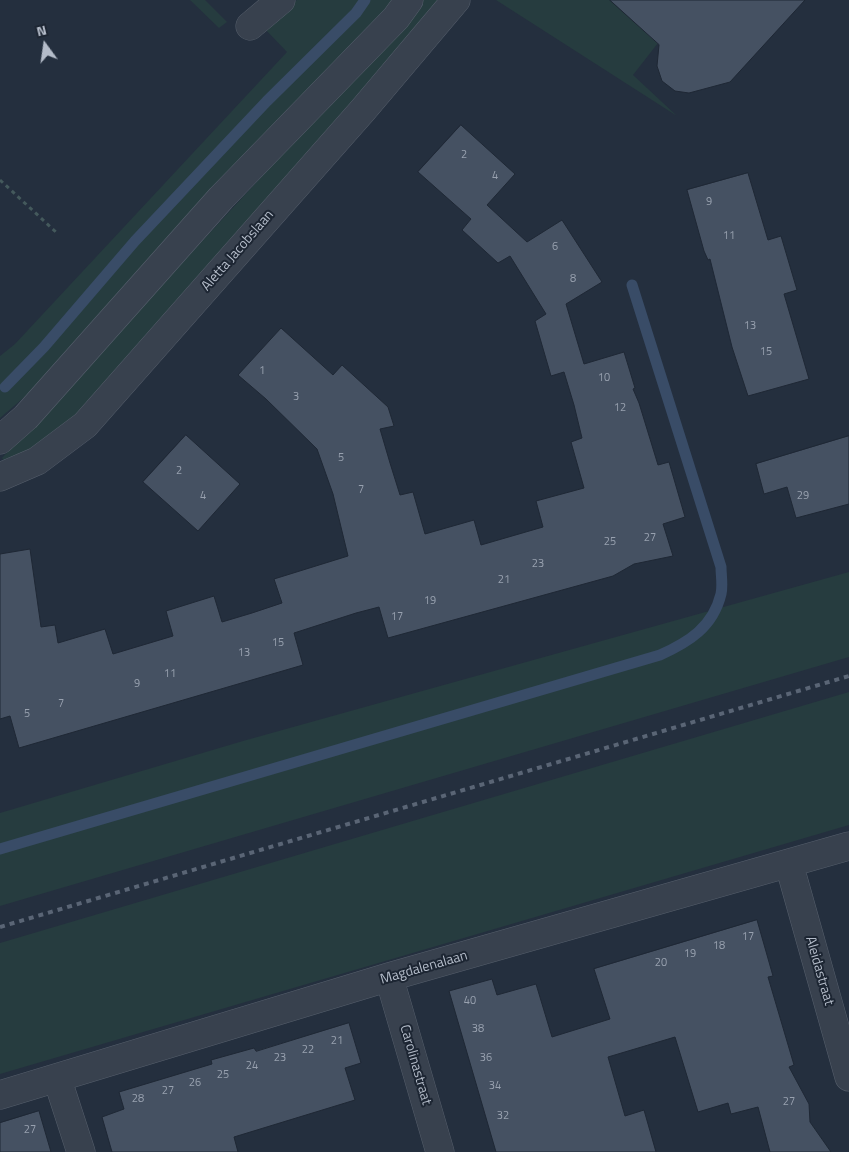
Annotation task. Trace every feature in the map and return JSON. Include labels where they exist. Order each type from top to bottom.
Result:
[{"type":"street","points":[[250,26],[281,0]]},
{"type":"street","points":[[0,440],[26,417],[221,198],[396,18],[409,0]]},
{"type":"street","name":"Aletta Jacobslaan","points":[[0,477],[37,461],[85,425],[363,110],[456,0]]},
{"type":"street","name":"Magdalenalaan","points":[[0,1094],[389,977],[849,846]]},
{"type":"street","name":"Aleidastraat","points":[[789,864],[849,1077]]},
{"type":"street","name":"Carolinastraat","points":[[389,977],[440,1152]]},
{"type":"street","points":[[57,1078],[81,1152]]},
{"type":"path","points":[[0,180],[56,233]]},
{"type":"green space","points":[[190,0],[205,0],[227,22],[219,28]]},
{"type":"green space","points":[[297,0],[392,0],[377,21],[49,376],[0,418],[0,356],[15,344],[287,52],[264,28]]},
{"type":"green space","points":[[422,0],[447,0],[74,424],[40,448],[5,462],[2,458],[420,5]]},
{"type":"green space","points":[[496,0],[610,0],[658,43],[633,75],[677,116]]},
{"type":"green space","points":[[849,572],[849,657],[0,906],[0,813],[243,741]]},
{"type":"green space","points":[[849,692],[849,825],[0,1074],[0,943]]},
{"type":"building","points":[[610,0],[805,0],[730,82],[689,93],[675,91],[662,81],[657,66],[659,45]]},
{"type":"building","points":[[461,125],[515,174],[487,205],[527,242],[562,220],[602,282],[566,304],[584,364],[624,352],[635,388],[633,389],[658,465],[669,462],[685,517],[663,524],[673,556],[634,564],[613,576],[388,638],[379,607],[356,613],[294,633],[303,665],[19,748],[10,716],[0,719],[0,554],[30,549],[41,627],[55,625],[58,643],[105,629],[113,654],[173,636],[166,611],[214,596],[222,622],[252,613],[282,603],[274,579],[348,556],[333,494],[317,449],[266,399],[238,375],[281,328],[333,375],[342,365],[388,407],[394,426],[380,429],[400,495],[413,492],[425,534],[474,520],[481,545],[543,527],[536,501],[584,488],[571,442],[582,438],[574,405],[564,372],[551,376],[535,321],[546,314],[510,256],[498,263],[462,230],[471,219],[418,172]]},
{"type":"building","points":[[748,173],[768,240],[781,236],[797,290],[784,294],[809,379],[748,396],[732,347],[710,259],[708,260],[704,251],[687,190]]},
{"type":"building","points":[[186,435],[240,484],[198,531],[143,482]]},
{"type":"building","points":[[849,436],[849,504],[796,518],[787,487],[764,494],[756,464]]},
{"type":"building","points":[[757,920],[773,976],[768,977],[794,1065],[789,1067],[809,1104],[810,1122],[831,1152],[770,1152],[758,1107],[731,1114],[728,1103],[698,1112],[675,1037],[608,1057],[625,1116],[644,1110],[656,1152],[496,1152],[449,991],[492,979],[497,995],[536,984],[552,1037],[610,1019],[594,969]]},
{"type":"building","points":[[349,1023],[361,1063],[345,1068],[355,1100],[234,1137],[238,1152],[112,1152],[102,1117],[124,1109],[119,1092],[212,1064],[211,1060],[254,1048],[256,1051]]},
{"type":"building","points":[[39,1111],[51,1152],[0,1152],[0,1123]]},
{"type":"waterway","points":[[5,387],[44,347],[135,241],[267,101],[356,13],[365,0]]},
{"type":"waterway","points":[[0,849],[660,655],[681,645],[698,632],[712,616],[717,606],[722,591],[721,567],[632,285]]},
{"type":"railway","points":[[0,927],[849,676]]}]
